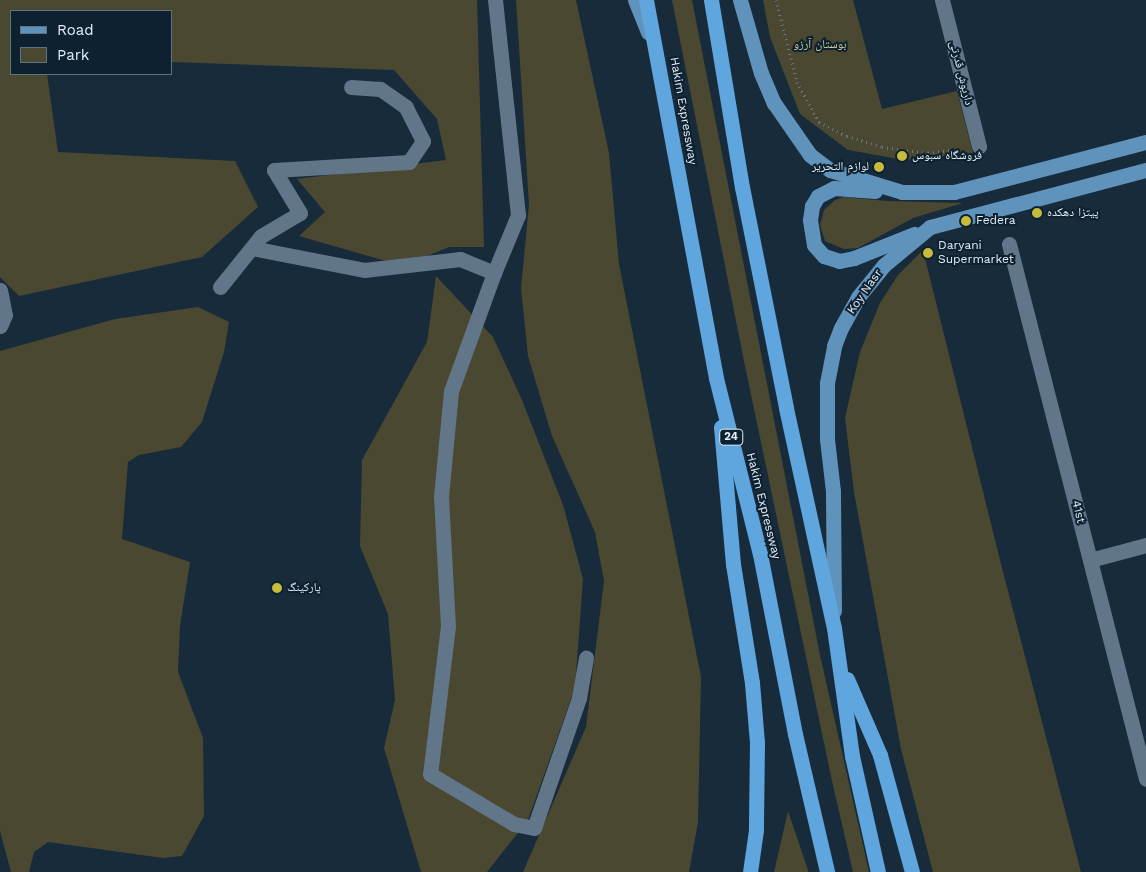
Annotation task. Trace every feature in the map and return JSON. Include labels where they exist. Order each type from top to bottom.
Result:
[{"type":"highway","name":"Hakim Expressway","points":[[646,0],[716,378],[760,554],[795,734],[827,872]]},
{"type":"highway","points":[[711,0],[744,196],[786,408],[834,628],[852,756],[878,872]]},
{"type":"highway","points":[[716,378],[733,564],[752,683],[757,742],[756,830],[750,872]]},
{"type":"highway","points":[[840,662],[880,755],[912,872]]},
{"type":"main road","points":[[635,0],[657,54]]},
{"type":"main road","points":[[740,0],[758,64],[774,103],[810,155],[830,170],[902,192]]},
{"type":"main road","points":[[930,227],[854,258],[839,261],[824,256],[814,245],[810,220],[812,206],[818,196],[834,188],[902,192],[954,192],[1146,142]]},
{"type":"main road","name":"Koy Nasr","points":[[834,628],[833,491],[826,404],[830,362],[841,328],[858,297],[884,265],[930,227],[1146,170]]},
{"type":"street","points":[[496,0],[518,215],[494,273],[451,391],[440,497],[448,626],[430,774],[514,824],[534,828],[579,698],[586,658]]},
{"type":"street","name":"داریوش قدرتی","points":[[942,0],[979,146]]},
{"type":"street","points":[[220,288],[261,236],[300,213],[274,170],[408,162],[423,141],[406,107],[380,90],[351,87]]},
{"type":"street","name":"41st","points":[[1009,244],[1146,779]]},
{"type":"street","points":[[252,248],[364,270],[460,259],[494,273]]},
{"type":"street","points":[[0,290],[5,314],[0,326]]},
{"type":"street","points":[[1090,560],[1146,545]]},
{"type":"path","points":[[776,0],[797,82],[819,122],[847,136],[882,147],[928,153],[979,146]]},
{"type":"green space","points":[[0,0],[477,0],[484,247],[449,247],[403,266],[299,236],[325,212],[297,179],[446,160],[437,119],[394,70],[172,62],[172,10],[10,10],[10,75],[47,75],[58,152],[235,161],[258,207],[202,257],[19,296],[0,277]]},
{"type":"green space","points":[[516,0],[576,0],[609,153],[619,264],[701,677],[698,822],[689,872],[523,872],[586,727],[604,581],[595,532],[552,436],[528,356],[521,288],[529,205]]},
{"type":"green space","points":[[672,0],[692,0],[820,655],[869,872],[853,872],[832,781],[745,366]]},
{"type":"green space","name":"بوستان آرزو","points":[[763,0],[853,0],[882,109],[957,91],[973,153],[904,160],[848,150],[800,114],[770,37]]},
{"type":"green space","points":[[844,197],[887,201],[963,203],[913,218],[858,248],[844,249],[825,241],[820,225],[824,210],[835,200]]},
{"type":"green space","points":[[923,250],[1002,568],[1081,872],[933,872],[901,749],[854,492],[845,418],[860,352],[880,303],[898,275]]},
{"type":"green space","points":[[436,276],[493,337],[522,400],[563,505],[583,579],[575,688],[528,820],[487,872],[421,872],[384,748],[395,700],[388,614],[360,546],[362,460],[427,342]]},
{"type":"green space","points":[[198,307],[229,322],[224,352],[202,422],[181,447],[139,455],[128,462],[122,539],[190,562],[180,626],[178,672],[203,738],[204,816],[182,856],[163,858],[48,842],[34,852],[29,872],[11,872],[0,831],[0,351],[115,319]]},
{"type":"green space","points":[[788,811],[808,870],[808,872],[774,872]]},
{"type":"place","name":"فروشگاه سبوس","points":[[902,156]]},
{"type":"place","name":"لوازم التحریر","points":[[879,167]]},
{"type":"place","name":"پیتزا دهکده","points":[[1037,213]]},
{"type":"place","name":"Federa","points":[[966,221]]},
{"type":"place","name":"Daryani Supermarket","points":[[928,253]]},
{"type":"place","name":"پارکینگ","points":[[277,588]]}]
